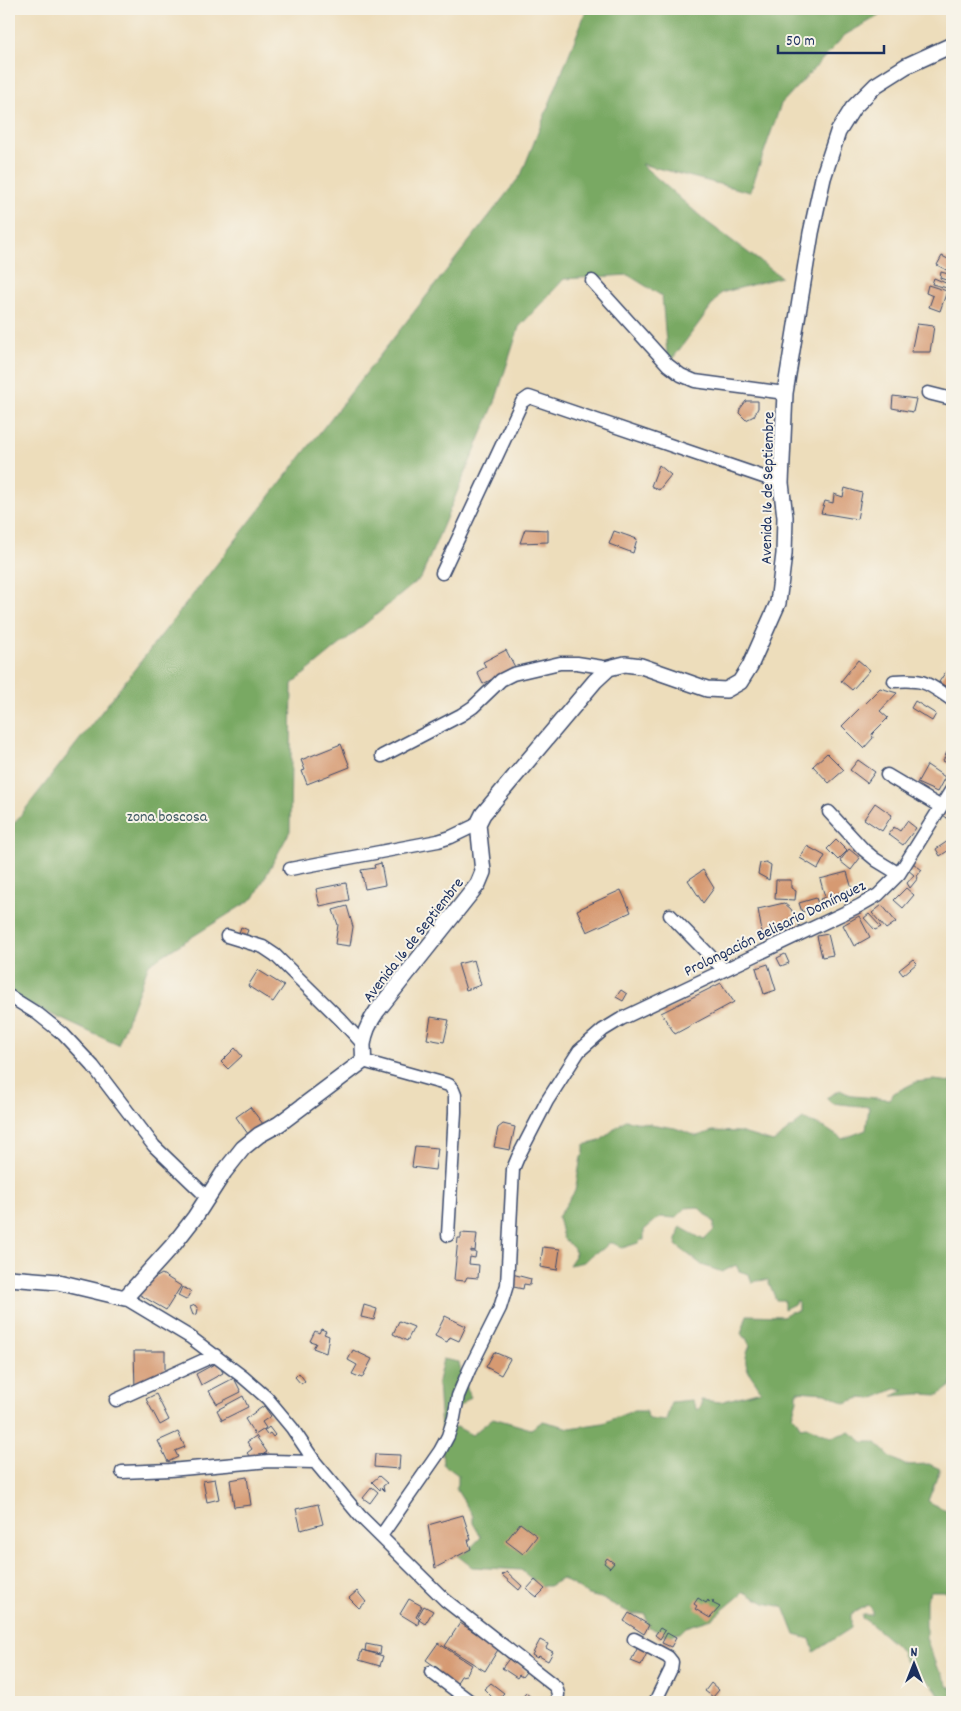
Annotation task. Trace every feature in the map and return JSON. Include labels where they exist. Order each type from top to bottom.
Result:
[{"type":"street","name":"Avenida 16 de Septiembre","points":[[609,668],[625,664],[641,666],[707,690],[726,690],[740,682],[750,666],[778,603],[784,554],[785,517],[781,483],[785,393],[811,233],[823,178],[838,132],[853,108],[876,85],[906,66],[952,44]]},
{"type":"street","points":[[592,281],[668,365],[681,375],[701,382],[785,393]]},
{"type":"street","points":[[928,393],[952,398]]},
{"type":"street","points":[[442,573],[522,402],[529,397],[781,483]]},
{"type":"street","points":[[382,756],[473,707],[496,683],[513,674],[560,663],[577,662],[609,668]]},
{"type":"street","points":[[290,869],[438,841],[478,824],[483,814],[609,668]]},
{"type":"street","points":[[894,682],[916,680],[929,684],[952,700]]},
{"type":"street","points":[[887,775],[941,807]]},
{"type":"street","name":"Prolongación Belisario Domínguez","points":[[380,1536],[440,1451],[448,1436],[458,1396],[500,1308],[506,1285],[513,1169],[547,1101],[579,1051],[602,1030],[621,1019],[859,906],[878,894],[899,874],[952,789]]},
{"type":"street","points":[[829,812],[864,850],[899,874]]},
{"type":"street","name":"Avenida 16 de Septiembre","points":[[363,1061],[363,1044],[376,1011],[478,884],[482,872],[478,824]]},
{"type":"street","points":[[670,915],[724,970]]},
{"type":"street","points":[[227,936],[263,948],[275,955],[342,1020],[363,1044]]},
{"type":"street","points":[[9,996],[38,1014],[63,1034],[93,1066],[154,1146],[207,1197]]},
{"type":"street","points":[[125,1298],[174,1244],[243,1148],[259,1135],[279,1124],[363,1061],[449,1085],[453,1090],[455,1112],[448,1235]]},
{"type":"street","points":[[9,1278],[58,1282],[125,1298],[190,1337],[244,1377],[267,1398],[292,1428],[315,1462],[360,1516],[445,1600],[556,1688],[558,1694],[557,1702]]},
{"type":"street","points":[[116,1400],[215,1355]]},
{"type":"street","points":[[122,1472],[170,1470],[269,1461],[315,1462]]},
{"type":"street","points":[[634,1639],[668,1657],[672,1662],[655,1702]]},
{"type":"street","points":[[431,1672],[471,1702]]},
{"type":"green space","name":"zona boscosa","points":[[587,9],[891,9],[845,35],[781,104],[750,192],[641,164],[707,222],[781,277],[721,293],[668,365],[662,296],[628,275],[564,279],[519,327],[495,402],[421,578],[292,684],[290,831],[254,898],[149,964],[118,1045],[9,995],[9,830],[521,175]]},
{"type":"green space","points":[[933,1080],[952,1082],[952,1385],[939,1395],[893,1396],[904,1390],[897,1388],[872,1399],[860,1398],[845,1403],[826,1393],[797,1391],[797,1400],[792,1416],[797,1420],[800,1427],[806,1426],[831,1437],[850,1432],[863,1442],[875,1442],[892,1458],[905,1465],[929,1464],[940,1469],[928,1501],[948,1512],[952,1511],[952,1623],[949,1621],[950,1595],[943,1591],[931,1591],[926,1599],[926,1638],[937,1668],[942,1673],[949,1687],[952,1687],[952,1702],[942,1702],[940,1695],[927,1680],[906,1662],[896,1645],[862,1618],[862,1615],[872,1615],[872,1609],[868,1605],[851,1614],[851,1628],[814,1652],[810,1639],[795,1635],[784,1607],[765,1603],[744,1592],[712,1619],[686,1627],[680,1633],[667,1636],[649,1627],[645,1614],[632,1614],[601,1598],[588,1595],[562,1579],[549,1586],[540,1586],[521,1570],[472,1567],[458,1556],[468,1551],[481,1537],[473,1523],[473,1516],[456,1489],[458,1475],[443,1464],[438,1381],[443,1359],[459,1362],[463,1383],[471,1397],[456,1409],[444,1415],[449,1428],[457,1427],[472,1435],[493,1418],[531,1429],[543,1421],[570,1428],[603,1423],[632,1411],[645,1411],[649,1419],[666,1421],[671,1402],[692,1400],[697,1410],[702,1405],[701,1400],[720,1402],[761,1391],[746,1365],[750,1346],[746,1338],[741,1334],[747,1315],[783,1316],[790,1312],[798,1311],[798,1301],[784,1309],[784,1300],[776,1300],[768,1280],[755,1281],[752,1284],[749,1274],[739,1271],[736,1265],[722,1272],[702,1265],[676,1245],[680,1227],[704,1240],[714,1230],[714,1222],[698,1207],[685,1208],[676,1218],[660,1217],[644,1230],[644,1240],[638,1243],[622,1248],[609,1243],[584,1262],[569,1265],[575,1256],[574,1249],[563,1238],[558,1217],[575,1191],[581,1157],[584,1154],[584,1145],[600,1141],[625,1120],[675,1128],[697,1136],[713,1131],[739,1132],[773,1142],[803,1119],[825,1128],[842,1139],[866,1130],[869,1107],[831,1103],[826,1098],[840,1090],[852,1096],[889,1099],[894,1093],[916,1082]]},
{"type":"building","points":[[942,256],[952,261],[952,273],[937,265]]},
{"type":"building","points":[[941,272],[952,275],[952,282],[940,278]]},
{"type":"building","points":[[934,278],[948,284],[947,288],[932,284]]},
{"type":"building","points":[[928,285],[947,291],[940,311],[929,307],[933,296],[926,293]]},
{"type":"building","points":[[917,324],[934,326],[930,352],[911,352]]},
{"type":"building","points":[[893,396],[916,399],[913,412],[892,408]]},
{"type":"building","points":[[746,401],[758,401],[758,408],[754,416],[746,420],[739,413]]},
{"type":"building","points":[[659,465],[671,475],[659,490],[651,486]]},
{"type":"building","points":[[845,488],[862,493],[857,519],[821,513],[825,501],[833,503],[834,494],[843,497]]},
{"type":"building","points":[[525,529],[548,530],[548,542],[520,543]]},
{"type":"building","points":[[614,531],[637,539],[633,553],[609,544]]},
{"type":"building","points":[[506,650],[515,667],[483,684],[477,672],[486,667],[483,662]]},
{"type":"building","points":[[858,660],[870,670],[852,690],[841,681]]},
{"type":"building","points":[[947,670],[952,673],[951,690],[939,682]]},
{"type":"building","points":[[880,688],[897,693],[880,711],[888,718],[872,734],[873,738],[864,748],[842,726]]},
{"type":"building","points":[[915,701],[936,714],[932,721],[911,708]]},
{"type":"building","points":[[341,744],[350,767],[307,784],[302,771],[305,770],[301,760]]},
{"type":"building","points":[[947,752],[952,755],[949,764],[943,761]]},
{"type":"building","points":[[827,753],[844,770],[829,783],[813,766]]},
{"type":"building","points":[[858,760],[875,772],[867,783],[850,770]]},
{"type":"building","points":[[927,765],[945,777],[937,792],[917,783]]},
{"type":"building","points":[[875,803],[892,815],[882,831],[864,819]]},
{"type":"building","points":[[952,803],[952,827],[949,825],[951,821],[943,815]]},
{"type":"building","points":[[907,821],[916,828],[903,845],[888,834],[894,827],[900,831]]},
{"type":"building","points":[[836,840],[847,851],[838,860],[827,849]]},
{"type":"building","points":[[948,841],[952,848],[940,856],[936,849]]},
{"type":"building","points":[[807,846],[825,856],[818,869],[800,858]]},
{"type":"building","points":[[849,849],[860,858],[851,870],[840,861]]},
{"type":"building","points":[[766,862],[771,865],[769,880],[758,874],[760,863]]},
{"type":"building","points":[[381,863],[385,885],[365,889],[361,870],[375,868],[374,865]]},
{"type":"building","points":[[913,863],[922,870],[910,888],[907,883],[914,875],[908,870]]},
{"type":"building","points":[[703,870],[714,888],[703,903],[688,880]]},
{"type":"building","points":[[847,872],[852,889],[838,893],[840,900],[822,905],[820,899],[825,897],[820,879]]},
{"type":"building","points":[[776,880],[791,880],[791,888],[796,891],[795,900],[775,899]]},
{"type":"building","points":[[346,883],[349,900],[320,906],[316,889]]},
{"type":"building","points":[[906,888],[914,895],[903,908],[894,900]]},
{"type":"building","points":[[621,890],[631,912],[587,932],[577,910]]},
{"type":"building","points":[[816,898],[819,906],[802,912],[799,903]]},
{"type":"building","points":[[784,903],[791,909],[800,927],[763,938],[758,909]]},
{"type":"building","points":[[882,905],[896,922],[886,929],[872,913]]},
{"type":"building","points":[[347,906],[353,927],[350,946],[335,944],[338,925],[333,910]]},
{"type":"building","points":[[869,914],[881,927],[875,930],[864,918]]},
{"type":"building","points":[[859,916],[870,937],[854,946],[843,925]]},
{"type":"building","points":[[241,927],[248,930],[245,938],[238,936]]},
{"type":"building","points":[[828,934],[833,955],[822,957],[817,936]]},
{"type":"building","points":[[785,954],[789,963],[781,966],[777,958]]},
{"type":"building","points":[[913,959],[917,963],[903,975],[899,970]]},
{"type":"building","points":[[474,960],[481,985],[466,990],[458,964]]},
{"type":"building","points":[[768,964],[776,990],[764,994],[756,968]]},
{"type":"building","points":[[258,970],[284,986],[273,1002],[248,986]]},
{"type":"building","points":[[721,983],[734,1002],[675,1034],[661,1013]]},
{"type":"building","points":[[621,990],[627,994],[623,1001],[616,997]]},
{"type":"building","points":[[431,1017],[449,1020],[444,1042],[427,1039]]},
{"type":"building","points":[[235,1048],[242,1056],[228,1069],[221,1062]]},
{"type":"building","points":[[250,1107],[263,1124],[248,1134],[236,1117]]},
{"type":"building","points":[[503,1124],[515,1127],[510,1150],[494,1147],[498,1128]]},
{"type":"building","points":[[415,1146],[438,1148],[435,1170],[412,1167]]},
{"type":"building","points":[[461,1233],[477,1234],[475,1251],[471,1250],[471,1252],[476,1252],[475,1258],[470,1257],[469,1264],[479,1265],[478,1278],[467,1277],[465,1281],[454,1280],[458,1238],[461,1238]]},
{"type":"building","points":[[543,1247],[560,1249],[557,1270],[540,1267]]},
{"type":"building","points":[[162,1274],[181,1286],[166,1310],[135,1292],[146,1286],[144,1284]]},
{"type":"building","points":[[512,1274],[531,1279],[530,1285],[524,1284],[523,1289],[509,1286]]},
{"type":"building","points":[[182,1287],[191,1291],[186,1300],[178,1296]]},
{"type":"building","points":[[195,1305],[198,1309],[197,1314],[193,1315],[190,1307]]},
{"type":"building","points":[[364,1305],[377,1309],[374,1320],[361,1317]]},
{"type":"building","points":[[445,1316],[466,1326],[459,1341],[450,1337],[447,1342],[435,1336]]},
{"type":"building","points":[[399,1321],[414,1327],[407,1341],[393,1334]]},
{"type":"building","points":[[321,1329],[326,1331],[324,1334],[329,1336],[326,1353],[313,1348],[316,1343],[310,1341],[315,1331],[319,1333]]},
{"type":"building","points":[[353,1350],[372,1359],[362,1378],[352,1374],[357,1365],[348,1360]]},
{"type":"building","points":[[134,1351],[165,1351],[165,1375],[135,1389]]},
{"type":"building","points":[[494,1352],[510,1359],[501,1375],[486,1367]]},
{"type":"building","points":[[218,1362],[223,1373],[201,1385],[196,1374]]},
{"type":"building","points":[[299,1373],[305,1381],[301,1384],[295,1377]]},
{"type":"building","points":[[234,1378],[241,1392],[217,1404],[209,1391]]},
{"type":"building","points":[[156,1394],[169,1420],[160,1425],[146,1399]]},
{"type":"building","points":[[243,1396],[248,1407],[222,1420],[217,1410]]},
{"type":"building","points":[[264,1406],[271,1416],[262,1422],[266,1428],[255,1435],[245,1419]]},
{"type":"building","points":[[269,1427],[275,1435],[273,1437],[270,1433],[267,1435],[264,1431]]},
{"type":"building","points":[[178,1432],[185,1447],[175,1451],[178,1457],[168,1462],[158,1441]]},
{"type":"building","points":[[256,1436],[267,1452],[253,1461],[247,1453],[252,1449],[247,1442]]},
{"type":"building","points":[[375,1454],[400,1455],[399,1469],[374,1467]]},
{"type":"building","points":[[379,1476],[387,1483],[383,1486],[384,1491],[381,1488],[380,1490],[372,1482]]},
{"type":"building","points":[[247,1477],[251,1505],[234,1507],[230,1480]]},
{"type":"building","points":[[215,1479],[219,1499],[207,1502],[203,1481]]},
{"type":"building","points":[[372,1487],[378,1492],[370,1503],[363,1498]]},
{"type":"building","points":[[318,1504],[323,1524],[301,1530],[296,1509]]},
{"type":"building","points":[[463,1515],[471,1540],[468,1540],[471,1549],[435,1568],[428,1525]]},
{"type":"building","points":[[520,1523],[537,1536],[523,1554],[506,1541]]},
{"type":"building","points":[[607,1558],[614,1563],[610,1568],[604,1563]]},
{"type":"building","points":[[507,1572],[522,1586],[519,1590],[502,1575]]},
{"type":"building","points":[[535,1580],[545,1589],[537,1597],[527,1589]]},
{"type":"building","points":[[357,1591],[366,1602],[359,1608],[349,1598]]},
{"type":"building","points":[[698,1598],[706,1603],[708,1600],[709,1602],[712,1601],[714,1602],[712,1603],[720,1607],[710,1618],[695,1609],[697,1606],[694,1604]]},
{"type":"building","points":[[409,1599],[422,1606],[416,1617],[419,1619],[418,1625],[400,1614]]},
{"type":"building","points":[[424,1606],[433,1611],[425,1624],[419,1620],[421,1618],[418,1616]]},
{"type":"building","points":[[629,1613],[649,1625],[644,1634],[624,1621]]},
{"type":"building","points":[[460,1623],[499,1648],[485,1671],[445,1646]]},
{"type":"building","points":[[660,1628],[665,1631],[660,1639],[655,1635]]},
{"type":"building","points":[[667,1633],[676,1638],[671,1647],[662,1643]]},
{"type":"building","points":[[540,1640],[548,1644],[546,1648],[553,1652],[548,1661],[539,1656],[537,1658],[532,1655]]},
{"type":"building","points":[[438,1643],[472,1665],[466,1675],[461,1676],[454,1687],[436,1674],[439,1669],[426,1660]]},
{"type":"building","points":[[366,1644],[381,1647],[380,1654],[365,1651]]},
{"type":"building","points":[[639,1645],[649,1649],[641,1665],[631,1661]]},
{"type":"building","points":[[362,1650],[383,1656],[380,1666],[359,1660]]},
{"type":"building","points":[[511,1656],[526,1672],[522,1677],[519,1675],[517,1678],[502,1668]]},
{"type":"building","points":[[491,1683],[504,1693],[496,1701],[484,1689]]},
{"type":"building","points":[[711,1683],[719,1690],[713,1697],[705,1691]]},
{"type":"building","points":[[526,1693],[537,1702],[518,1702]]}]
